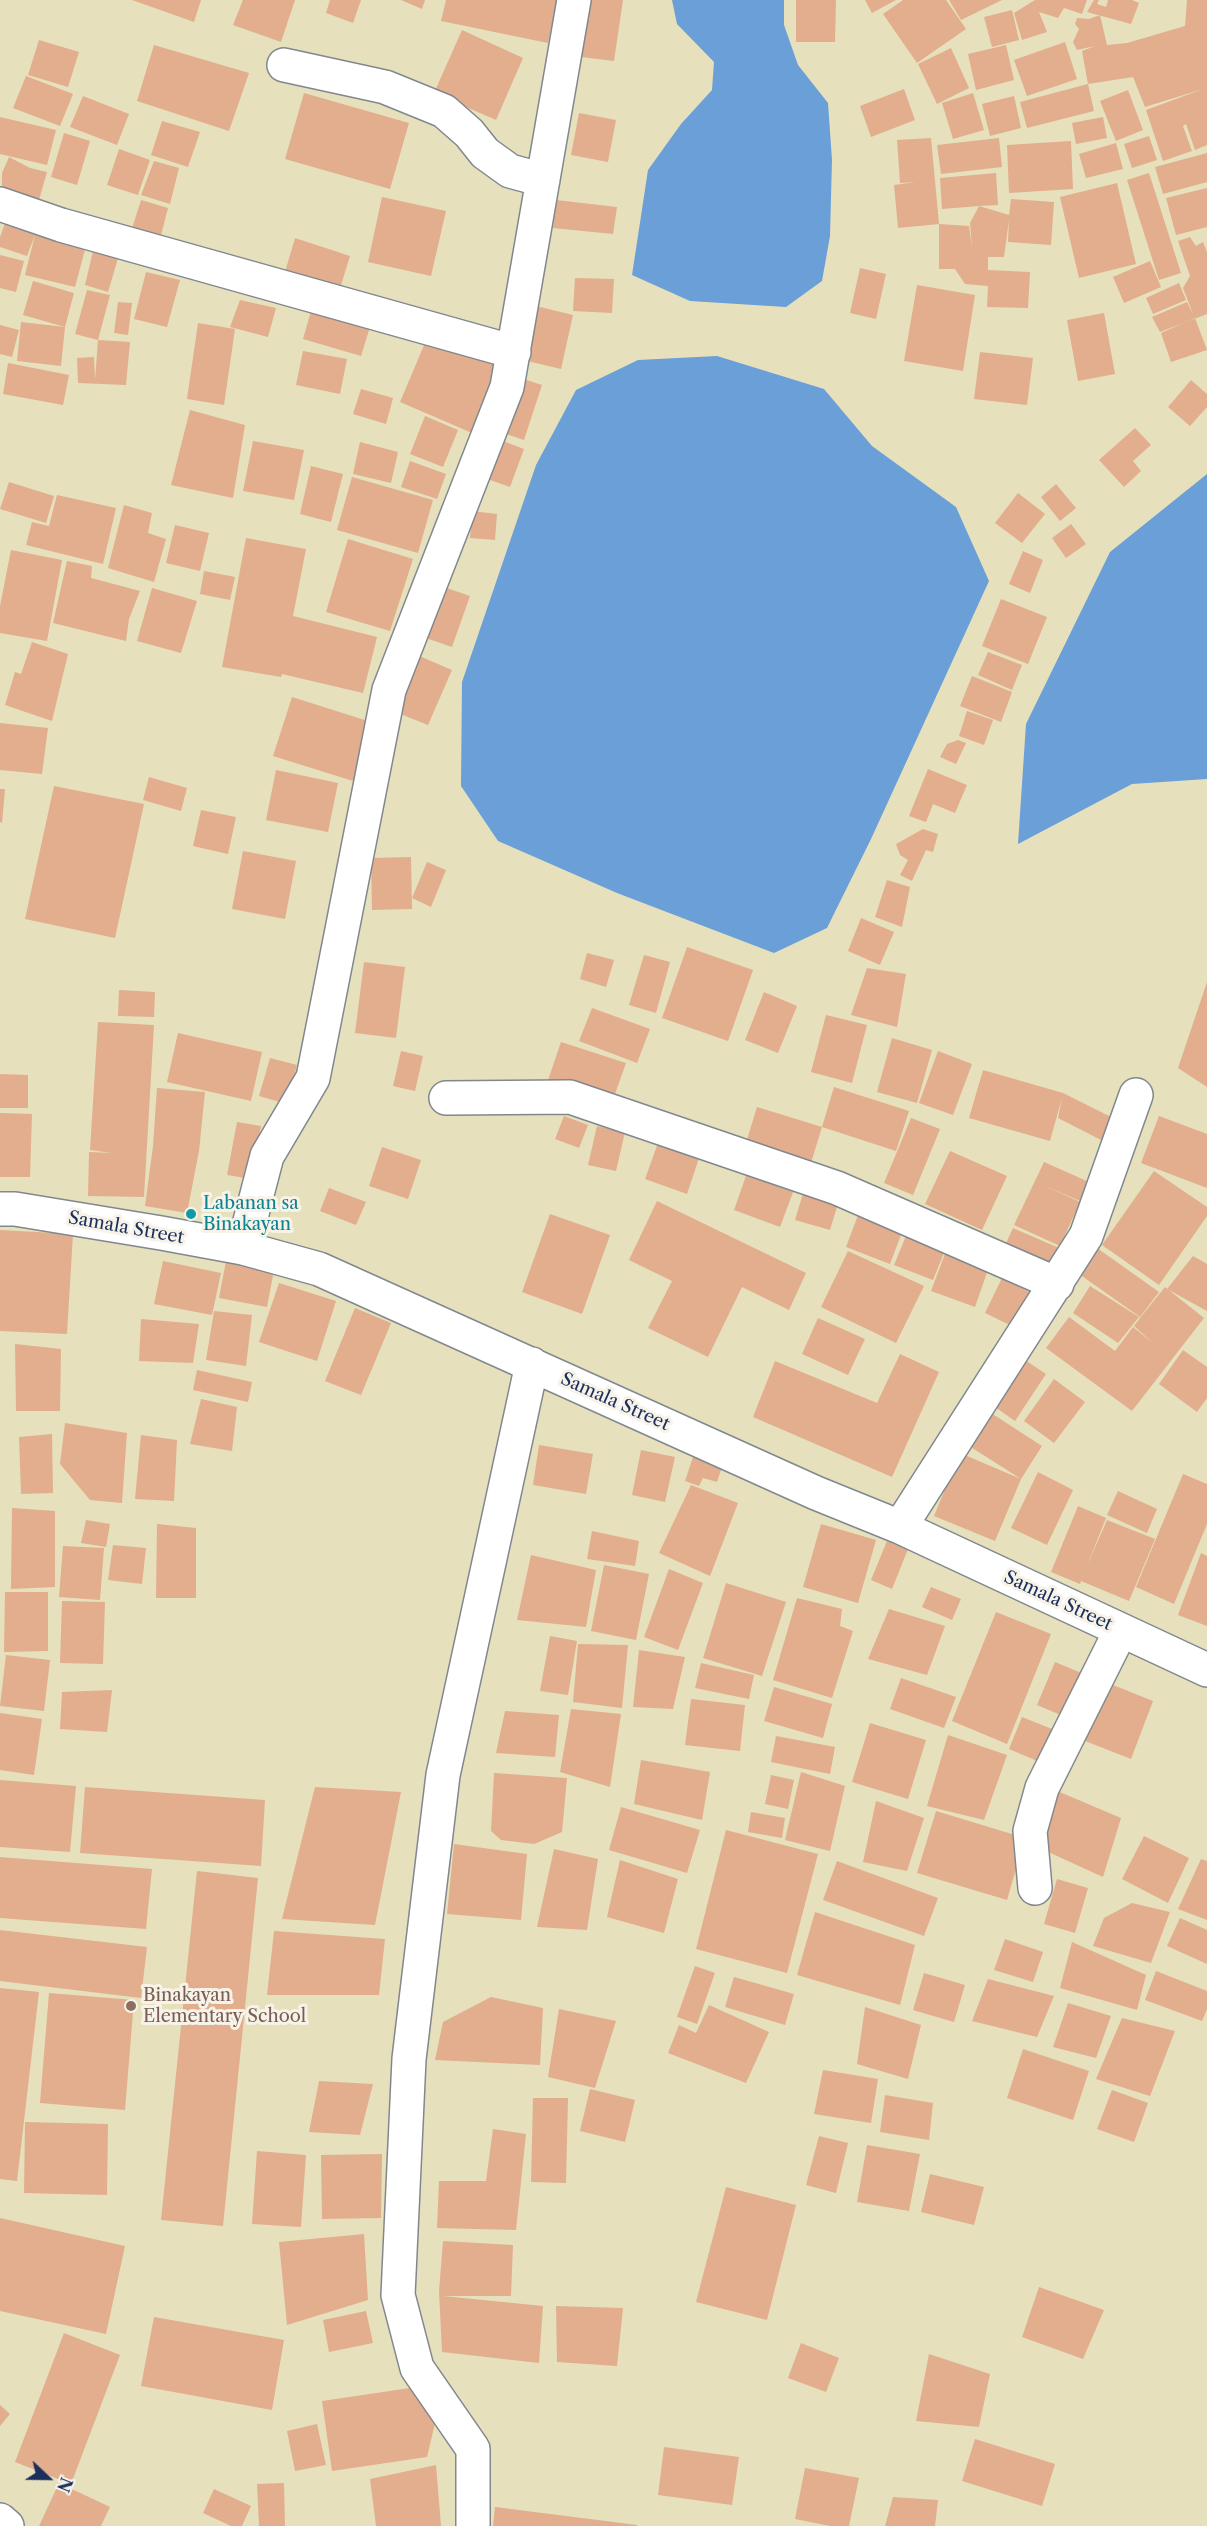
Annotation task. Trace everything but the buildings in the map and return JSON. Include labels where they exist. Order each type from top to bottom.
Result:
[{"type":"street","points":[[243,1248],[267,1156],[313,1078],[389,690],[507,387],[574,0]]},
{"type":"street","points":[[284,65],[385,87],[444,111],[469,133],[485,153],[510,171],[543,180]]},
{"type":"street","points":[[0,204],[61,225],[513,352]]},
{"type":"street","points":[[900,1527],[1086,1236],[1136,1095]]},
{"type":"street","points":[[446,1098],[570,1098],[837,1188],[1057,1284]]},
{"type":"street","name":"Samala Street","points":[[0,1209],[15,1209],[243,1248],[319,1269],[816,1493],[900,1527],[1207,1670]]},
{"type":"street","points":[[473,2526],[473,2449],[417,2368],[398,2295],[408,2071],[443,1775],[532,1364]]},
{"type":"street","points":[[1035,1888],[1030,1831],[1042,1788],[1121,1630]]},
{"type":"street","points":[[0,2520],[8,2526]]},
{"type":"water","points":[[672,0],[784,0],[784,25],[798,65],[828,103],[832,160],[830,236],[822,281],[786,307],[690,301],[632,275],[648,170],[681,124],[712,90],[714,62],[677,24]]},
{"type":"water","points":[[717,356],[824,389],[872,446],[956,507],[989,581],[871,839],[827,928],[774,953],[617,893],[498,841],[461,786],[462,682],[536,465],[576,390],[638,360]]},
{"type":"water","points":[[1207,474],[1207,779],[1132,784],[1018,844],[1026,724],[1110,552]]},
{"type":"place","name":"Labanan sa Binakayan","points":[[191,1214]]},
{"type":"place","name":"Binakayan Elementary School","points":[[131,2006]]}]
